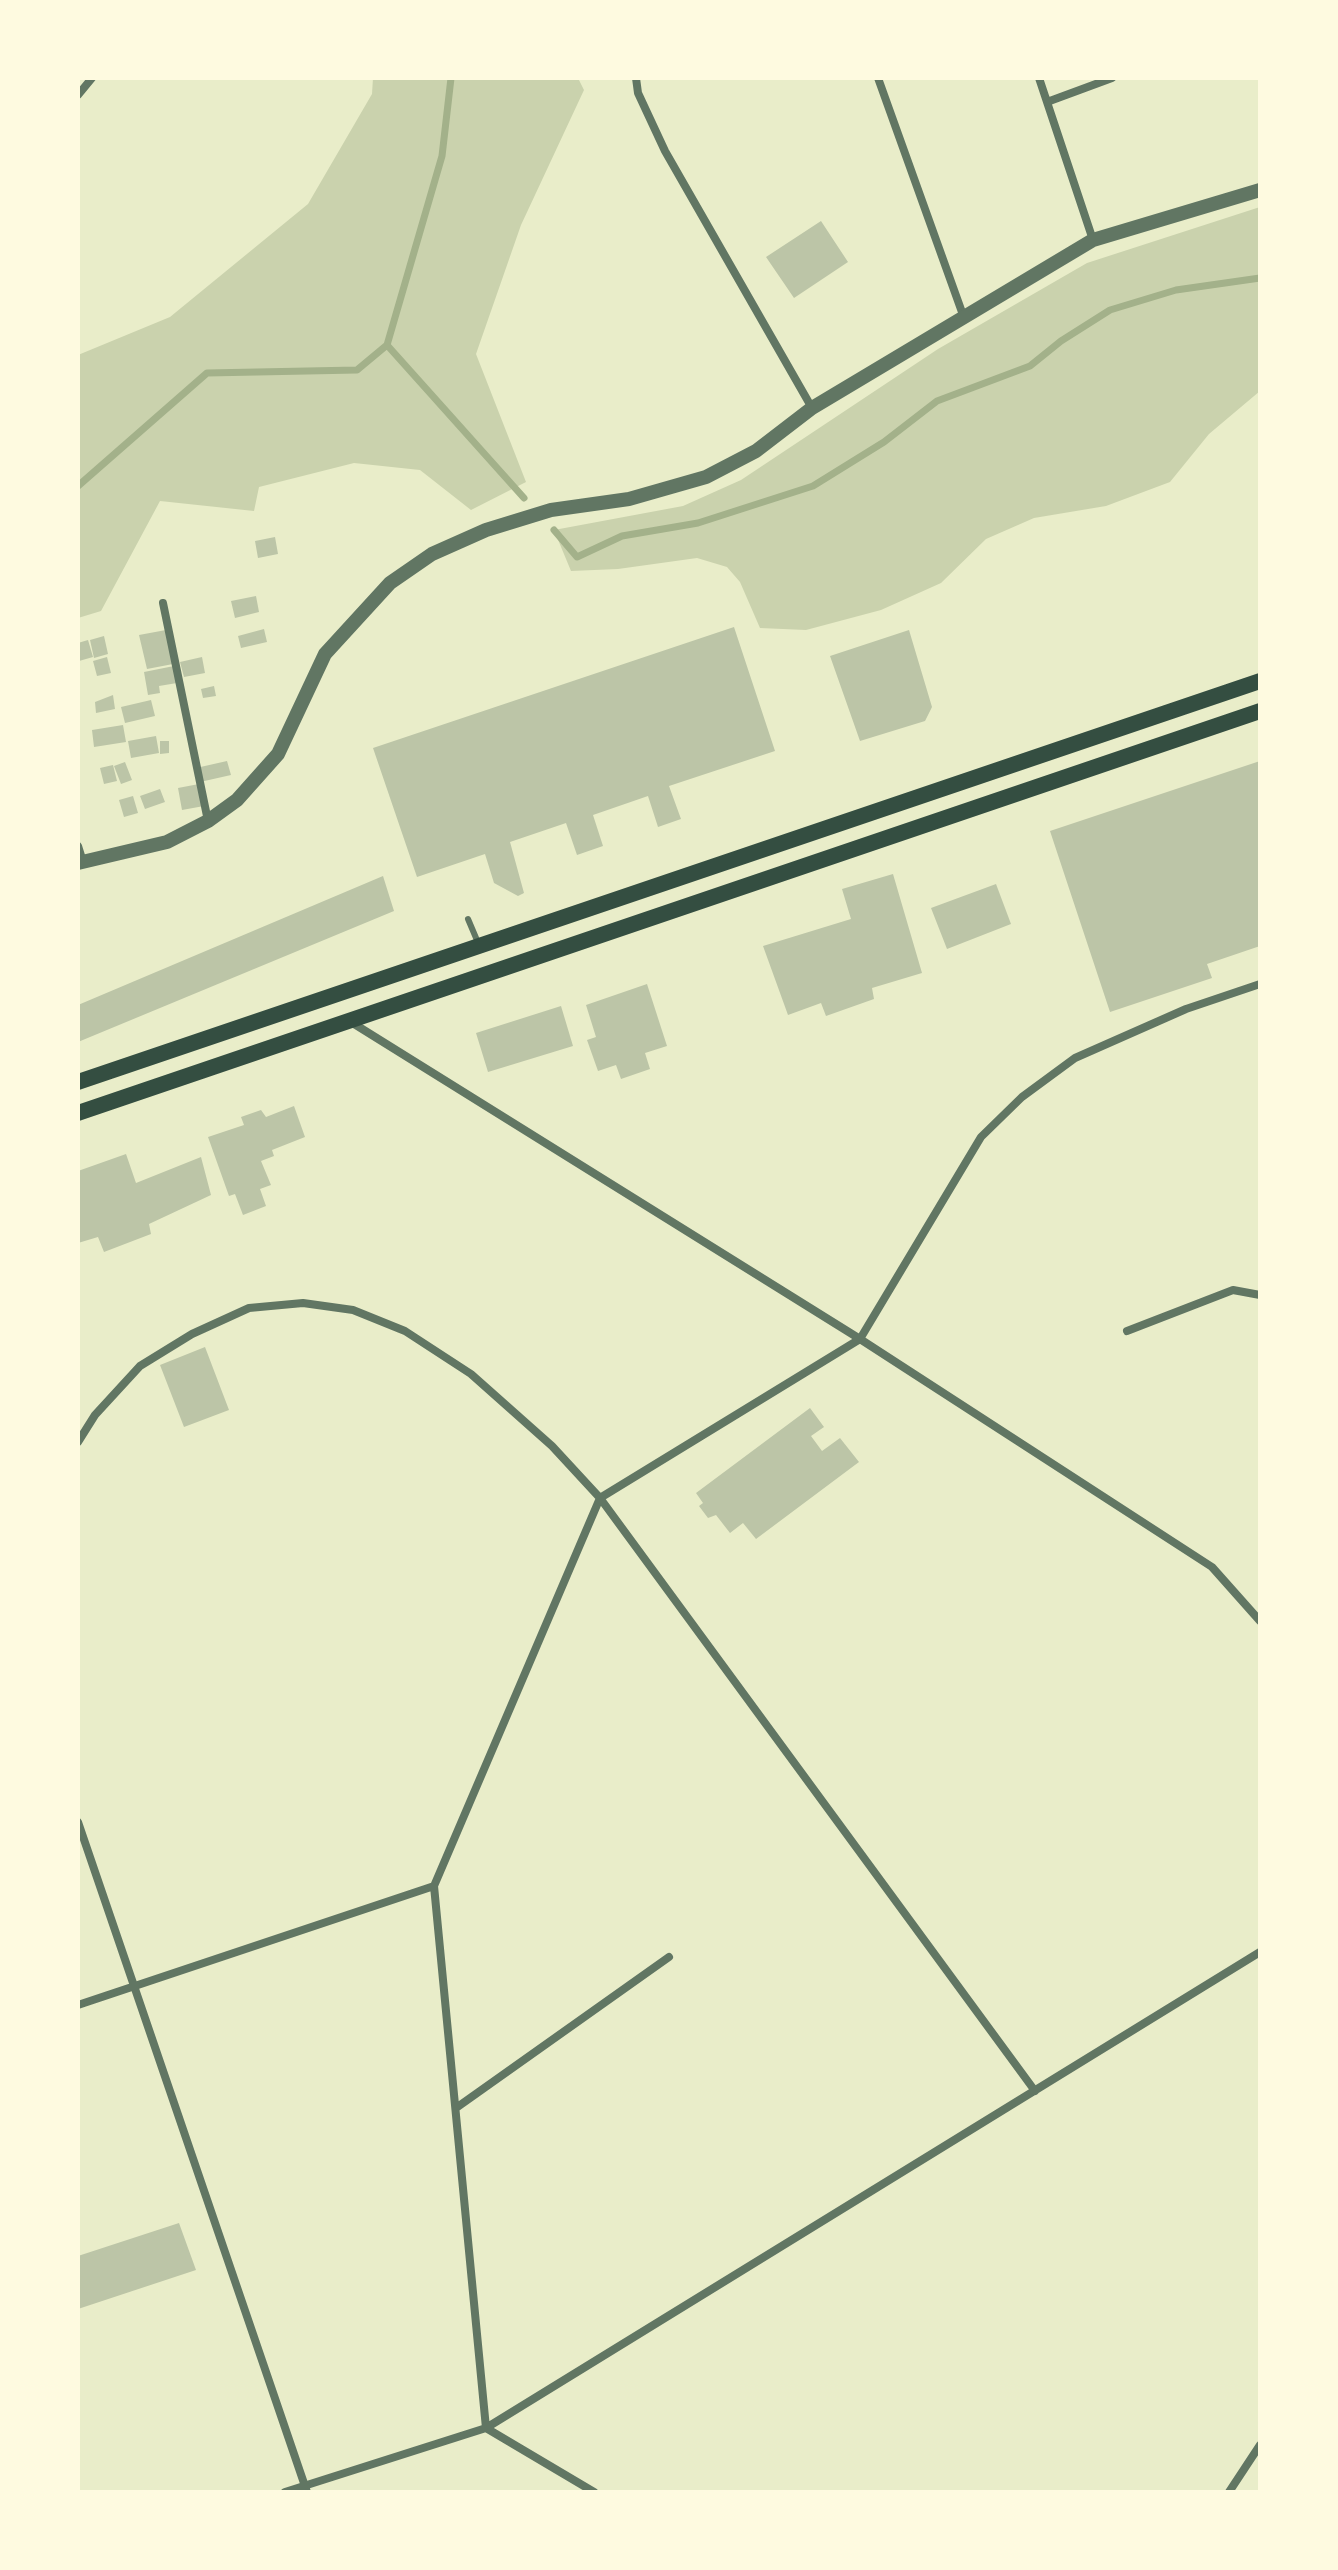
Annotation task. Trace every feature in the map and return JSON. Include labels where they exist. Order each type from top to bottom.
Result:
[{"type":"main road","points":[[78,1082],[1260,681]]},
{"type":"main road","points":[[78,1113],[1260,711]]},
{"type":"street","points":[[78,95],[92,78]]},
{"type":"street","points":[[636,78],[638,93],[665,151],[812,408]]},
{"type":"street","points":[[878,78],[963,315]]},
{"type":"street","points":[[1039,78],[1093,240]]},
{"type":"street","points":[[1047,102],[1112,78]]},
{"type":"street","points":[[78,846],[80,862],[167,842],[208,821],[237,800],[278,754],[325,654],[390,583],[432,554],[486,530],[551,510],[629,499],[706,477],[756,451],[812,408],[1093,240],[1260,190]]},
{"type":"street","points":[[163,603],[208,821]]},
{"type":"street","points":[[486,2428],[434,1886],[600,1498],[860,1339],[981,1137],[1022,1097],[1075,1058],[1186,1009],[1260,984]]},
{"type":"street","points":[[348,1020],[860,1339],[1212,1567],[1260,1621]]},
{"type":"street","points":[[1127,1331],[1233,1290],[1260,1295]]},
{"type":"street","points":[[78,1442],[95,1415],[140,1366],[179,1342],[249,1308],[303,1303],[353,1310],[405,1331],[471,1374],[552,1446],[600,1498],[1035,2091]]},
{"type":"street","points":[[78,1822],[306,2489]]},
{"type":"street","points":[[78,2005],[434,1886]]},
{"type":"street","points":[[285,2492],[306,2489],[486,2428],[1260,1952]]},
{"type":"street","points":[[456,2108],[669,1957]]},
{"type":"street","points":[[486,2428],[594,2492]]},
{"type":"street","points":[[1229,2492],[1260,2445]]},
{"type":"lane","points":[[468,919],[479,945]]},
{"type":"green space","points":[[373,78],[578,78],[584,90],[521,225],[476,354],[526,482],[471,510],[420,470],[354,463],[259,487],[254,511],[160,501],[101,611],[78,618],[78,355],[170,317],[308,204],[372,94]]},
{"type":"green space","points":[[1260,207],[1260,391],[1209,434],[1170,482],[1106,506],[1034,518],[986,539],[941,583],[881,610],[806,630],[760,628],[740,582],[727,567],[697,558],[618,569],[571,571],[554,530],[683,506],[741,480],[938,349],[1087,263]]},
{"type":"building","points":[[821,221],[848,262],[794,298],[766,257]]},
{"type":"building","points":[[275,537],[278,554],[258,558],[255,541]]},
{"type":"building","points":[[256,596],[259,612],[235,618],[231,601]]},
{"type":"building","points":[[734,627],[775,751],[669,786],[681,819],[658,827],[648,796],[593,815],[603,846],[577,855],[566,823],[510,842],[524,893],[518,896],[494,883],[485,854],[417,877],[373,748]]},
{"type":"building","points":[[264,629],[267,642],[241,648],[238,636]]},
{"type":"building","points":[[166,630],[173,664],[147,669],[139,635]]},
{"type":"building","points":[[909,630],[932,707],[925,721],[860,741],[830,656]]},
{"type":"building","points":[[104,636],[108,654],[94,658],[90,640]]},
{"type":"building","points":[[88,640],[93,657],[79,661],[78,643]]},
{"type":"building","points":[[107,657],[111,673],[97,676],[93,661]]},
{"type":"building","points":[[202,657],[205,673],[184,677],[180,662]]},
{"type":"building","points":[[174,666],[177,683],[159,686],[160,693],[148,695],[144,672]]},
{"type":"building","points":[[214,686],[216,696],[203,698],[201,689]]},
{"type":"building","points":[[113,695],[115,709],[96,713],[95,702]]},
{"type":"building","points":[[151,700],[155,716],[125,723],[121,707]]},
{"type":"building","points":[[123,725],[126,742],[94,747],[92,730]]},
{"type":"building","points":[[156,736],[159,753],[131,758],[128,741]]},
{"type":"building","points":[[160,741],[169,741],[169,753],[160,754]]},
{"type":"building","points":[[227,761],[231,775],[200,782],[196,768]]},
{"type":"building","points":[[1260,761],[1260,946],[1207,964],[1212,978],[1110,1012],[1050,831]]},
{"type":"building","points":[[125,762],[132,780],[121,784],[114,766]]},
{"type":"building","points":[[113,765],[117,781],[104,784],[100,768]]},
{"type":"building","points":[[199,784],[204,806],[182,810],[178,788]]},
{"type":"building","points":[[160,789],[165,802],[145,809],[140,796]]},
{"type":"building","points":[[133,796],[138,813],[124,817],[119,800]]},
{"type":"building","points":[[893,874],[922,973],[872,988],[874,999],[826,1016],[821,1003],[788,1015],[763,946],[851,919],[842,889]]},
{"type":"building","points":[[383,876],[394,911],[78,1042],[78,1005]]},
{"type":"building","points":[[996,884],[1011,924],[947,949],[931,908]]},
{"type":"building","points":[[647,984],[667,1046],[645,1053],[650,1069],[621,1079],[616,1065],[598,1071],[587,1040],[596,1037],[586,1005]]},
{"type":"building","points":[[561,1006],[573,1046],[488,1072],[476,1033]]},
{"type":"building","points":[[294,1106],[305,1137],[272,1150],[274,1156],[261,1161],[271,1185],[260,1189],[266,1206],[243,1215],[235,1194],[229,1196],[208,1137],[244,1125],[241,1117],[261,1110],[266,1117]]},
{"type":"building","points":[[126,1154],[136,1183],[201,1157],[211,1195],[149,1224],[151,1234],[104,1252],[98,1237],[78,1243],[78,1171]]},
{"type":"building","points":[[205,1347],[229,1410],[184,1427],[160,1365]]},
{"type":"building","points":[[810,1408],[824,1427],[811,1436],[822,1451],[840,1438],[859,1462],[756,1539],[743,1523],[730,1533],[716,1515],[708,1518],[699,1506],[703,1503],[696,1493]]},
{"type":"building","points":[[179,2223],[196,2270],[78,2309],[78,2256]]},
{"type":"waterway","points":[[78,486],[207,373],[357,370],[387,345],[442,156],[451,78]]},
{"type":"waterway","points":[[554,530],[577,557],[622,536],[698,523],[813,486],[884,442],[937,401],[1030,366],[1061,341],[1110,310],[1176,290],[1260,278]]},
{"type":"waterway","points":[[387,345],[524,498]]}]
